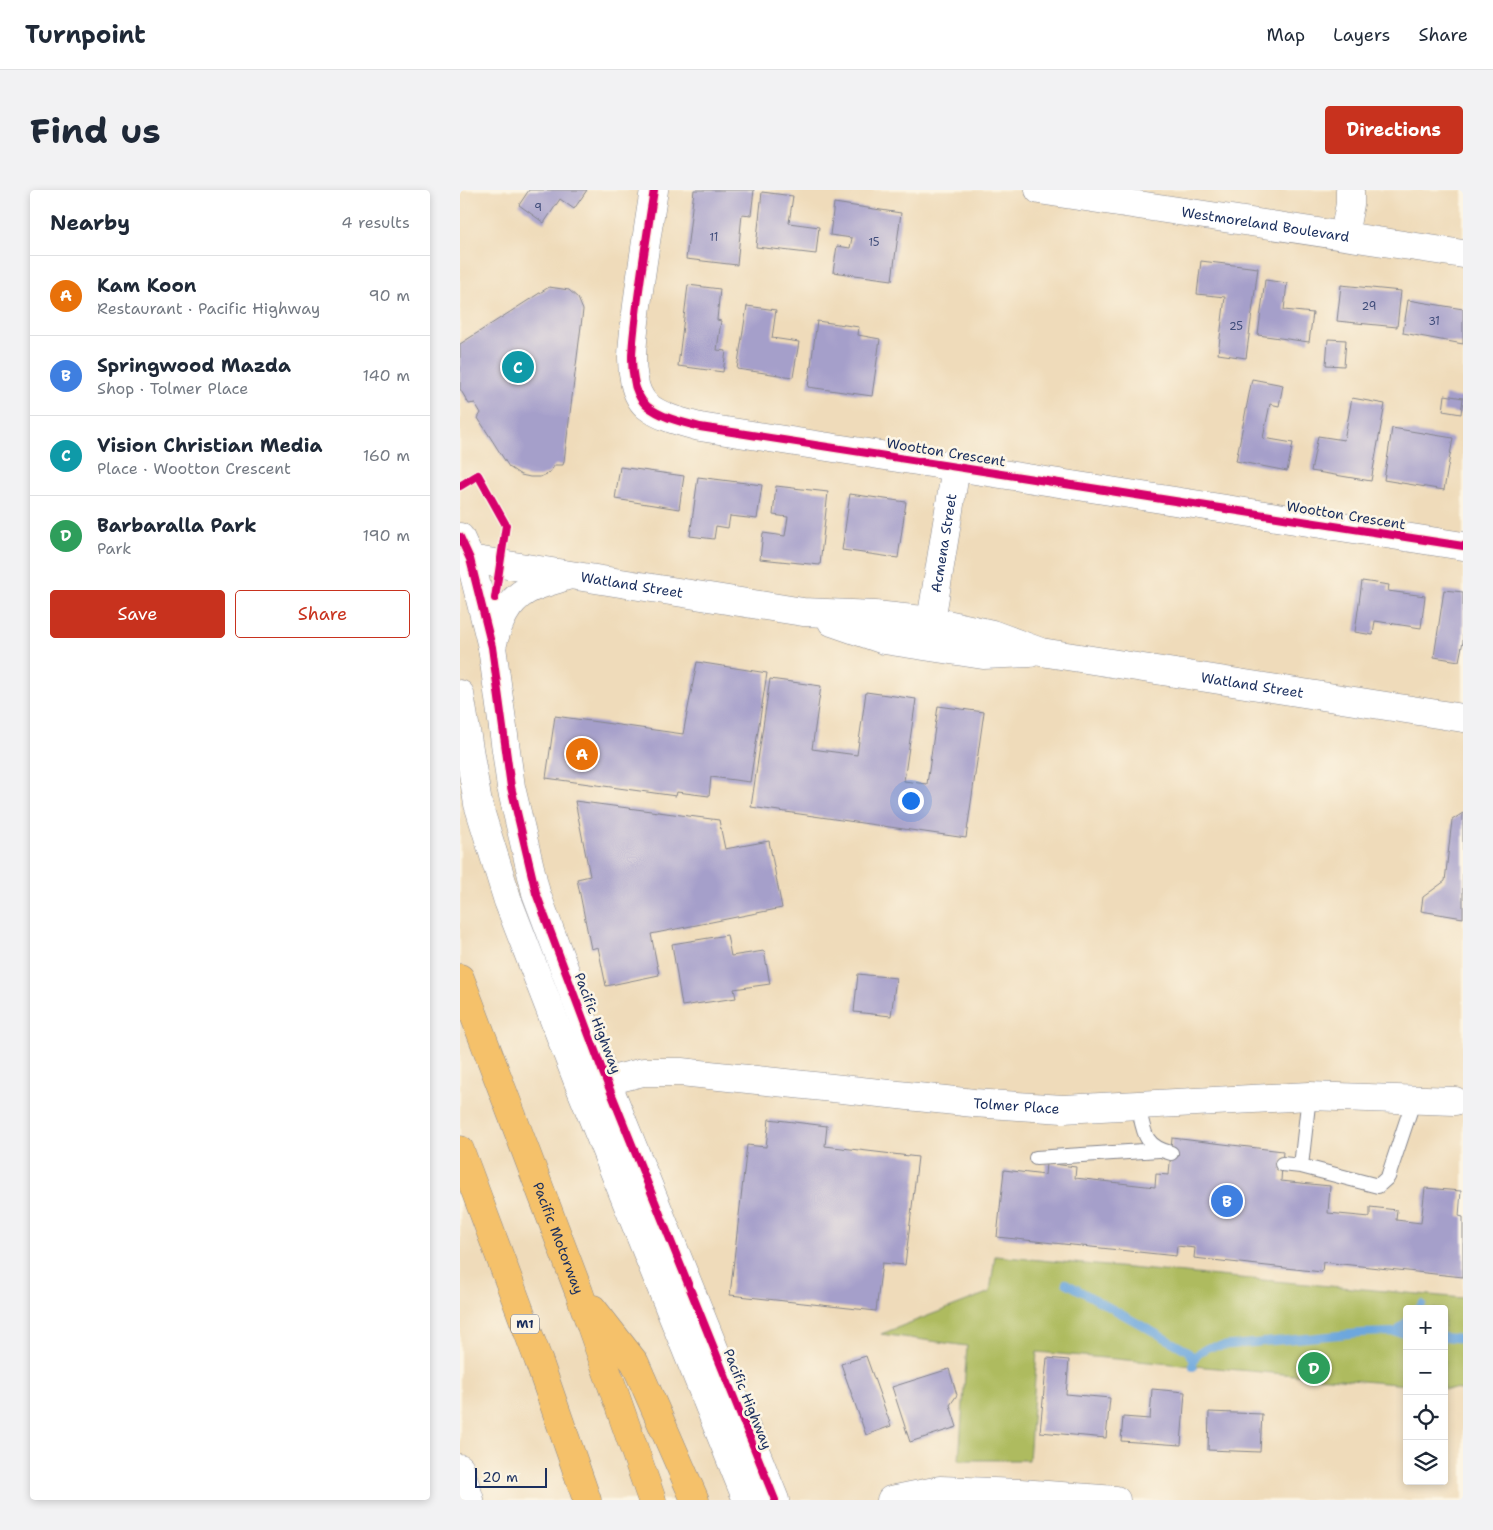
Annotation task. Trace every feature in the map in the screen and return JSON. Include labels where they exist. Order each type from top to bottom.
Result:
[{"type":"highway","name":"Pacific Motorway","points":[[460,978],[579,1292],[652,1500]]},
{"type":"highway","name":"M1","points":[[460,1150],[538,1359],[587,1500]]},
{"type":"highway","points":[[579,1292],[635,1363],[695,1500]]},
{"type":"street","name":"Wootton Crescent","points":[[654,190],[638,296],[632,351],[633,378],[637,392],[647,406],[676,421],[700,427],[1463,546]]},
{"type":"street","name":"Westmoreland Boulevard","points":[[1039,190],[1463,254]]},
{"type":"street","points":[[1344,235],[1350,204],[1350,190]]},
{"type":"street","name":"Acmena Street","points":[[931,621],[956,467]]},
{"type":"street","name":"Watland Street","points":[[463,552],[570,575],[803,612],[875,615],[931,621],[992,634],[1041,652],[1463,718]]},
{"type":"street","name":"Pacific Highway","points":[[463,552],[492,647],[511,787],[536,893],[608,1082],[775,1500]]},
{"type":"street","points":[[492,647],[497,625],[513,602],[525,591],[570,575]]},
{"type":"street","name":"Watland Street","points":[[803,612],[884,640],[983,655],[1041,652]]},
{"type":"street","points":[[461,706],[478,804],[508,901],[580,1087],[747,1500]]},
{"type":"street","name":"Tolmer Place","points":[[580,1087],[608,1082],[644,1072],[680,1072],[974,1103],[1063,1109],[1308,1096],[1455,1101]]},
{"type":"street","points":[[460,1468],[470,1500]]},
{"type":"street","points":[[891,1500],[940,1490],[1020,1493],[1116,1500]]},
{"type":"lane","points":[[1301,1166],[1308,1096]]},
{"type":"lane","points":[[1282,1164],[1301,1166],[1378,1186],[1388,1177],[1414,1100]]},
{"type":"lane","points":[[1036,1158],[1165,1151],[1146,1139],[1138,1104]]},
{"type":"green space","points":[[995,1256],[1463,1298],[1463,1390],[1448,1389],[1448,1305],[1403,1305],[1403,1385],[1037,1352],[1029,1460],[959,1460],[967,1346],[881,1334],[990,1292]]},
{"type":"building","points":[[529,190],[587,190],[574,209],[560,199],[544,223],[519,205]]},
{"type":"building","points":[[694,190],[754,190],[751,215],[742,214],[737,265],[686,259]]},
{"type":"building","points":[[762,192],[793,196],[789,223],[819,227],[816,254],[756,247]]},
{"type":"building","points":[[834,203],[901,213],[892,280],[833,272],[837,246],[850,248],[852,238],[830,235]]},
{"type":"building","points":[[1201,261],[1258,268],[1246,358],[1218,354],[1225,297],[1197,294]]},
{"type":"building","points":[[1265,280],[1287,283],[1284,310],[1313,313],[1309,342],[1258,335]]},
{"type":"building","points":[[688,285],[720,289],[717,320],[721,321],[717,350],[726,351],[723,372],[678,366]]},
{"type":"building","points":[[1341,285],[1401,291],[1397,327],[1337,321]]},
{"type":"building","points":[[549,287],[569,290],[578,298],[583,310],[563,465],[555,465],[549,473],[540,477],[530,477],[521,475],[509,467],[478,418],[481,413],[475,403],[469,404],[460,389],[460,344]]},
{"type":"building","points":[[1408,300],[1463,309],[1463,344],[1403,333]]},
{"type":"building","points":[[747,306],[776,310],[772,338],[799,342],[793,377],[737,369]]},
{"type":"building","points":[[817,321],[859,327],[858,335],[880,339],[872,396],[808,387]]},
{"type":"building","points":[[1328,339],[1346,340],[1344,366],[1326,365]]},
{"type":"building","points":[[1252,379],[1283,385],[1279,406],[1270,404],[1263,438],[1293,443],[1287,471],[1236,461]]},
{"type":"building","points":[[1445,395],[1463,398],[1461,414],[1443,411]]},
{"type":"building","points":[[1352,398],[1385,404],[1371,481],[1311,471],[1318,436],[1344,440]]},
{"type":"building","points":[[1392,428],[1453,438],[1444,490],[1384,480]]},
{"type":"building","points":[[620,467],[684,476],[679,509],[615,499]]},
{"type":"building","points":[[698,477],[762,485],[757,519],[730,516],[728,528],[716,526],[714,539],[690,536]]},
{"type":"building","points":[[776,486],[828,492],[820,565],[760,559],[763,533],[785,536],[788,517],[773,515]]},
{"type":"building","points":[[850,494],[906,502],[898,558],[842,550]]},
{"type":"building","points":[[1362,581],[1389,585],[1388,591],[1425,596],[1421,628],[1375,621],[1373,635],[1355,632]]},
{"type":"building","points":[[1444,590],[1463,592],[1463,641],[1459,661],[1434,657]]},
{"type":"building","points":[[697,662],[767,673],[750,782],[711,777],[709,796],[677,792],[676,796],[546,778],[555,716],[683,734]]},
{"type":"building","points":[[770,679],[821,686],[812,749],[857,755],[866,692],[916,699],[904,781],[927,784],[938,706],[984,712],[966,838],[751,807]]},
{"type":"building","points":[[575,801],[719,820],[725,849],[769,841],[782,908],[651,934],[659,975],[606,986],[598,947],[591,949],[577,879],[590,876]]},
{"type":"building","points":[[1463,813],[1463,918],[1421,911],[1423,897],[1445,881],[1452,820]]},
{"type":"building","points":[[727,935],[731,956],[764,951],[770,984],[734,989],[736,998],[682,1006],[672,944]]},
{"type":"building","points":[[858,974],[896,978],[891,1016],[854,1012]]},
{"type":"building","points":[[769,1119],[827,1126],[825,1146],[918,1157],[905,1265],[882,1263],[876,1311],[730,1295],[747,1145],[766,1147]]},
{"type":"building","points":[[1172,1138],[1283,1151],[1281,1181],[1330,1186],[1328,1213],[1370,1217],[1370,1207],[1397,1210],[1396,1220],[1421,1223],[1425,1188],[1461,1191],[1459,1216],[1463,1217],[1463,1277],[1323,1262],[1322,1272],[1194,1258],[1195,1248],[1177,1246],[1176,1256],[997,1237],[1004,1170],[1045,1175],[1046,1163],[1076,1167],[1075,1178],[1155,1187],[1156,1174],[1169,1175]]},
{"type":"building","points":[[866,1356],[891,1426],[866,1435],[841,1364]]},
{"type":"building","points":[[1047,1358],[1069,1360],[1066,1394],[1110,1398],[1106,1438],[1040,1432]]},
{"type":"building","points":[[949,1369],[957,1395],[950,1405],[957,1427],[910,1442],[892,1387]]},
{"type":"building","points":[[1152,1389],[1185,1392],[1181,1445],[1121,1441],[1123,1417],[1150,1419]]},
{"type":"building","points":[[1209,1412],[1262,1414],[1260,1452],[1208,1450]]},
{"type":"waterway","points":[[1066,1283],[1186,1350],[1193,1360]]},
{"type":"waterway","points":[[1396,1332],[1403,1325]]},
{"type":"waterway","points":[[1193,1367],[1197,1354],[1209,1347],[1361,1333],[1403,1333]]},
{"type":"waterway","points":[[1448,1337],[1463,1339]]},
{"type":"cycle path","points":[[654,190],[637,305],[632,365],[635,387],[644,404],[666,417],[700,427],[1463,546]]},
{"type":"cycle path","points":[[460,486],[478,475],[506,525],[495,598]]},
{"type":"cycle path","points":[[460,537],[470,559],[492,647],[511,787],[536,893],[604,1075],[775,1500]]},
{"type":"place","name":"Vision Christian Media","points":[[518,367]]},
{"type":"place","name":"Kam Koon","points":[[582,754]]},
{"type":"place","name":"Springwood Mazda","points":[[1227,1201]]},
{"type":"place","name":"Barbaralla Park","points":[[1314,1368]]}]
